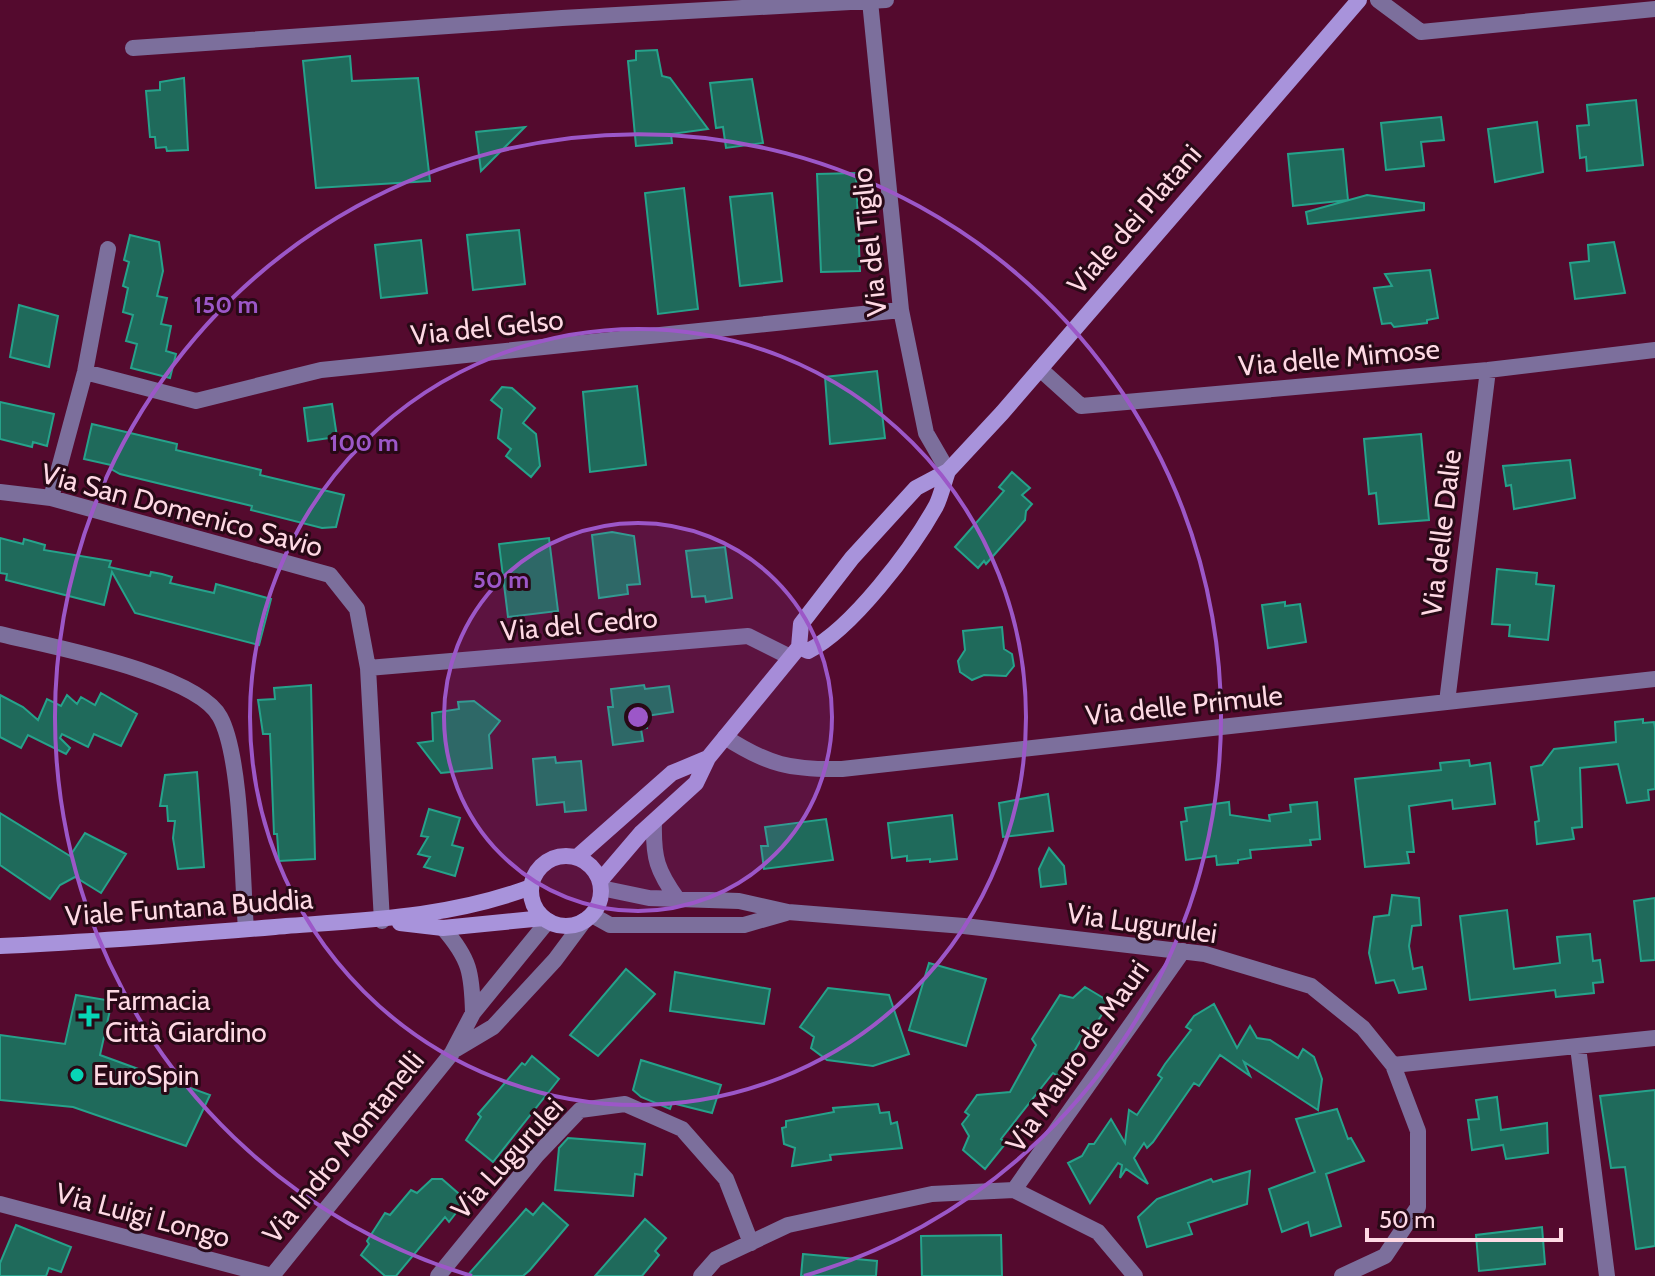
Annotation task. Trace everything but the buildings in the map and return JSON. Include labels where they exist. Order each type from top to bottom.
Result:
[{"type":"main road","name":"Viale dei Platani","points":[[588,918],[600,902],[601,885],[654,822],[696,783],[708,758],[794,652],[801,624],[823,591],[916,488],[948,471],[1359,0]]},
{"type":"main road","name":"Viale dei Platani","points":[[794,652],[808,651],[828,641],[885,580],[937,504],[948,471]]},
{"type":"main road","name":"Viale dei Platani","points":[[531,887],[539,868],[550,859],[577,857],[672,773],[708,758]]},
{"type":"main road","points":[[577,857],[594,869],[601,885]]},
{"type":"main road","name":"Viale Funtana Buddia","points":[[0,946],[136,940],[246,929],[382,921],[484,905],[531,887]]},
{"type":"main road","points":[[531,887],[535,907],[546,919],[563,926],[588,918]]},
{"type":"main road","name":"Viale Funtana Buddia","points":[[382,921],[443,928],[546,919]]},
{"type":"street","points":[[1378,0],[1421,32],[1655,9]]},
{"type":"street","points":[[133,48],[546,19],[878,1]]},
{"type":"street","name":"Via del Tiglio","points":[[878,1],[901,310],[926,433],[948,471]]},
{"type":"street","points":[[51,498],[85,372],[108,249]]},
{"type":"street","name":"Via del Gelso","points":[[85,372],[196,401],[225,391],[321,370],[901,310]]},
{"type":"street","name":"Via delle Mimose","points":[[1040,369],[1081,406],[1488,370],[1655,350]]},
{"type":"street","name":"Via delle Dalie","points":[[1447,702],[1488,370]]},
{"type":"street","name":"Via San Domenico Savio","points":[[0,492],[51,498],[330,575],[357,609],[368,668],[382,921]]},
{"type":"street","points":[[0,634],[107,660],[164,679],[197,695],[220,715],[233,757],[246,929]]},
{"type":"street","name":"Via del Cedro","points":[[368,668],[748,636],[794,652]]},
{"type":"street","name":"Via delle Primule","points":[[725,737],[760,760],[799,770],[842,769],[1655,679]]},
{"type":"street","points":[[654,822],[653,851],[658,872],[678,900]]},
{"type":"street","name":"Via Lugurulei","points":[[601,885],[678,900],[739,901],[788,912],[964,926],[1205,954],[1311,986],[1363,1028],[1393,1065],[1418,1131],[1418,1207],[1385,1256],[1342,1276]]},
{"type":"street","name":"Via Lugurulei","points":[[588,918],[610,925],[744,925],[788,912]]},
{"type":"street","name":"Via Indro Montanelli","points":[[454,1050],[493,1027],[555,960],[588,918]]},
{"type":"street","name":"Via Indro Montanelli","points":[[272,1276],[454,1050],[473,1013],[546,919]]},
{"type":"street","points":[[443,928],[464,951],[470,966],[473,1013]]},
{"type":"street","name":"Via Mauro de Mauri","points":[[1014,1190],[1183,951]]},
{"type":"street","points":[[1393,1065],[1655,1038]]},
{"type":"street","points":[[1578,1047],[1607,1276]]},
{"type":"street","name":"Via Lugurulei","points":[[438,1276],[537,1155],[580,1110],[625,1104],[682,1129],[726,1179],[751,1243]]},
{"type":"street","points":[[701,1276],[716,1259],[788,1225],[932,1194],[1014,1190],[1098,1232],[1135,1276]]},
{"type":"street","name":"Via Luigi Longo","points":[[0,1204],[272,1276]]},
{"type":"place","name":"Farmacia Città Giardino","points":[[89,1016]]},
{"type":"place","name":"EuroSpin","points":[[77,1075]]}]
